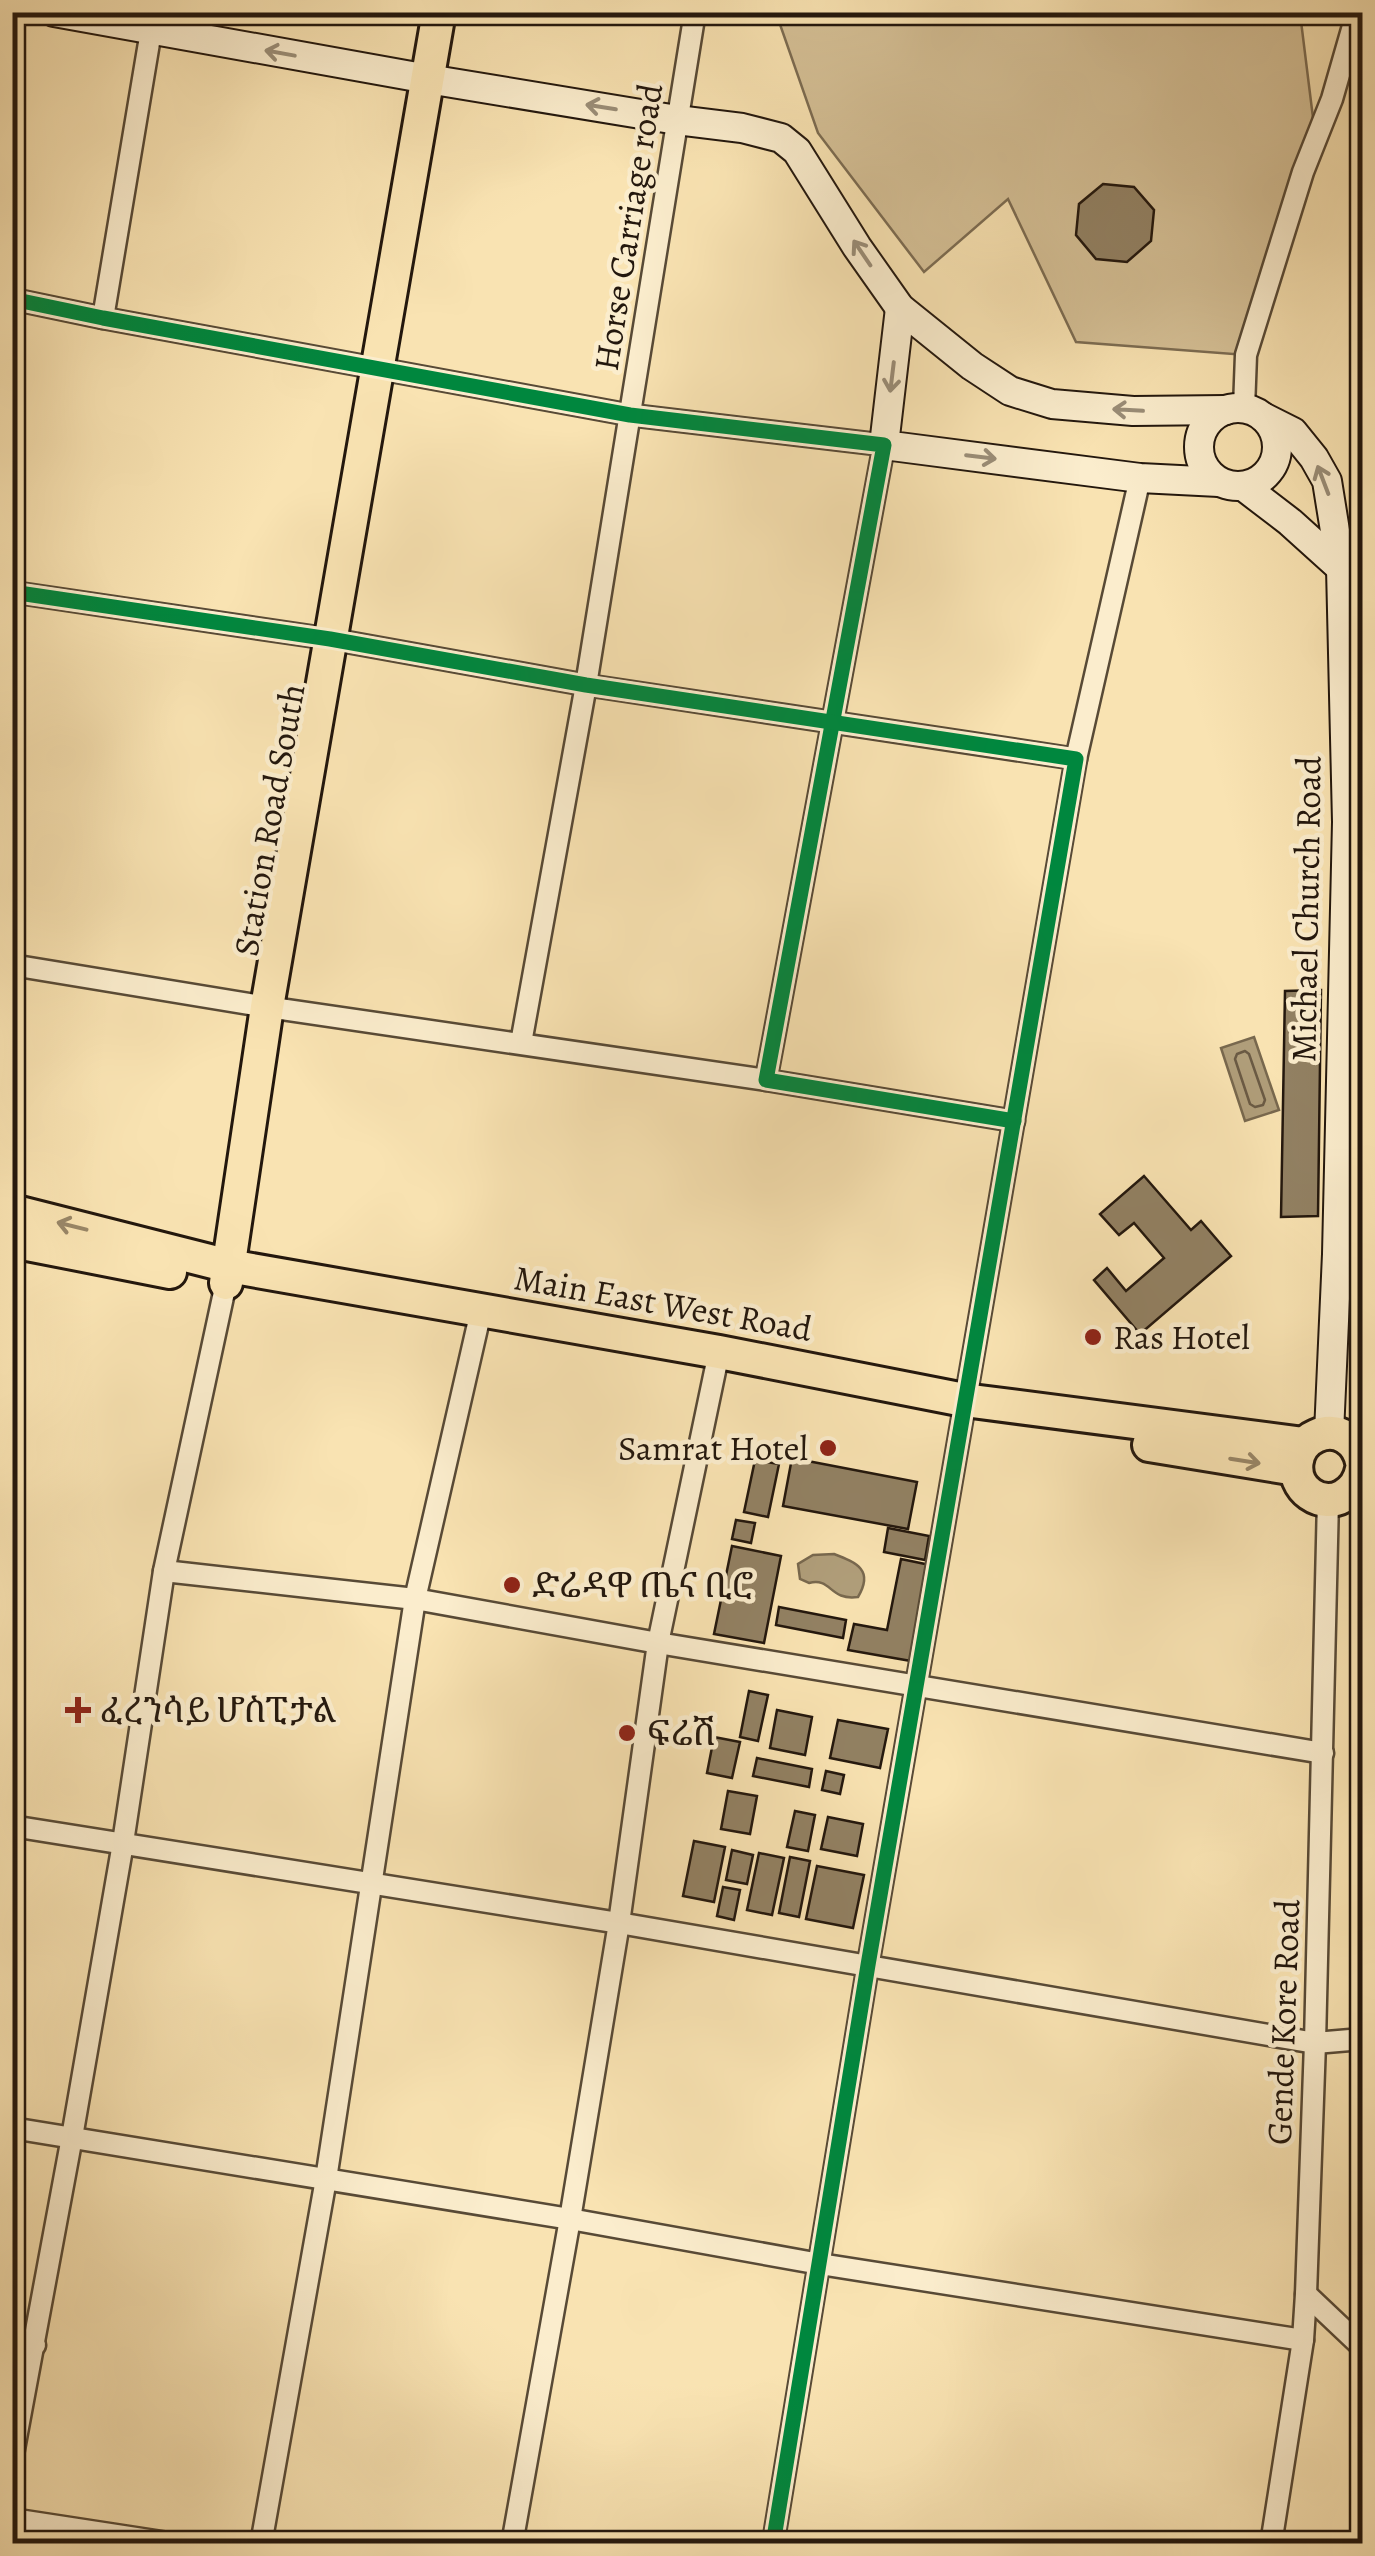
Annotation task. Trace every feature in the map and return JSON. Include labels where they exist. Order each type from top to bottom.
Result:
[{"type":"main road","points":[[54,12],[781,138],[798,151],[857,248],[900,308],[1010,391],[1052,404],[1133,411],[1244,412],[1272,428],[1276,442],[1274,461],[1260,480],[1231,484],[1140,478],[884,445],[900,308]]},
{"type":"main road","name":"Station Road South","points":[[228,1275],[268,1007],[438,12]]},
{"type":"main road","points":[[1244,412],[1210,420],[1199,441],[1203,465],[1290,522],[1340,568]]},
{"type":"main road","name":"Michael Church Road","points":[[1244,412],[1293,432],[1314,458],[1327,481],[1340,568],[1355,822],[1337,1254],[1310,1448]]},
{"type":"main road","name":"Main East West Road","points":[[12,1211],[228,1275],[478,1324],[718,1360]]},
{"type":"main road","name":"Main East West Road","points":[[12,1241],[718,1360],[964,1408],[1310,1448]]},
{"type":"main road","points":[[1349,1439],[1362,1468],[1346,1495],[1328,1500],[1303,1487],[1310,1448],[1349,1439]]},
{"type":"street","name":"Horse Carriage road","points":[[522,1043],[586,685],[695,12]]},
{"type":"street","points":[[1244,412],[1246,355],[1304,172],[1332,99],[1357,12]]},
{"type":"street","points":[[103,318],[151,31]]},
{"type":"street","points":[[12,299],[630,415],[884,445],[766,1080]]},
{"type":"street","points":[[773,2544],[868,1965],[1076,759],[1140,478]]},
{"type":"street","points":[[12,592],[1076,759]]},
{"type":"street","points":[[12,965],[1014,1121]]},
{"type":"street","points":[[12,2460],[123,1842],[164,1570],[228,1275]]},
{"type":"street","points":[[261,2544],[326,2179],[415,1599],[478,1324]]},
{"type":"street","points":[[512,2544],[619,1923],[658,1643],[718,1360]]},
{"type":"street","name":"Gende Kore Road","points":[[1270,2544],[1303,2340],[1306,2294],[1328,1500]]},
{"type":"street","points":[[164,1570],[415,1599],[1323,1754]]},
{"type":"street","points":[[12,1826],[619,1923],[1315,2043],[1362,2039]]},
{"type":"street","points":[[12,2128],[570,2218],[820,2264],[1303,2340]]},
{"type":"street","points":[[1306,2294],[1362,2347]]},
{"type":"street","points":[[12,2341],[35,2345]]},
{"type":"street","points":[[12,2518],[176,2544]]},
{"type":"shaded area","points":[[776,13],[1300,13],[1316,142],[1246,355],[1076,342],[1008,199],[924,272],[818,133]]},
{"type":"water","points":[[1254,1037],[1279,1110],[1245,1121],[1221,1048]]},
{"type":"water","points":[[834,1554],[856,1564],[864,1574],[858,1597],[841,1596],[822,1583],[800,1579],[798,1564],[813,1555]]},
{"type":"building","points":[[1103,184],[1134,187],[1154,210],[1151,241],[1127,262],[1096,259],[1076,235],[1079,204]]},
{"type":"building","points":[[1321,990],[1318,1216],[1281,1217],[1285,991]]},
{"type":"building","points":[[1144,1176],[1191,1230],[1201,1221],[1231,1256],[1140,1334],[1094,1280],[1107,1268],[1126,1291],[1164,1258],[1134,1223],[1119,1235],[1100,1214]]},
{"type":"building","points":[[792,1458],[917,1482],[908,1529],[783,1506]]},
{"type":"building","points":[[755,1460],[779,1464],[768,1517],[744,1512]]},
{"type":"building","points":[[736,1520],[755,1523],[751,1543],[732,1539]]},
{"type":"building","points":[[888,1528],[929,1536],[925,1560],[884,1552]]},
{"type":"building","points":[[732,1546],[781,1556],[764,1643],[714,1634]]},
{"type":"building","points":[[901,1559],[930,1565],[911,1661],[848,1650],[854,1624],[887,1630]]},
{"type":"building","points":[[779,1607],[846,1620],[843,1638],[776,1625]]},
{"type":"building","points":[[749,1691],[768,1695],[758,1741],[740,1737]]},
{"type":"building","points":[[777,1710],[812,1717],[805,1755],[770,1748]]},
{"type":"building","points":[[838,1720],[888,1729],[880,1768],[830,1758]]},
{"type":"building","points":[[714,1737],[740,1742],[732,1778],[707,1773]]},
{"type":"building","points":[[757,1758],[812,1769],[809,1787],[753,1776]]},
{"type":"building","points":[[826,1771],[844,1775],[840,1794],[822,1790]]},
{"type":"building","points":[[728,1791],[757,1796],[750,1834],[721,1829]]},
{"type":"building","points":[[795,1811],[815,1815],[808,1851],[787,1847]]},
{"type":"building","points":[[828,1817],[863,1824],[857,1856],[821,1849]]},
{"type":"building","points":[[694,1841],[725,1847],[714,1902],[683,1896]]},
{"type":"building","points":[[732,1850],[753,1855],[747,1884],[726,1880]]},
{"type":"building","points":[[759,1853],[784,1858],[772,1915],[747,1910]]},
{"type":"building","points":[[790,1857],[810,1861],[799,1917],[779,1913]]},
{"type":"building","points":[[817,1866],[864,1875],[853,1928],[806,1919]]},
{"type":"building","points":[[723,1887],[740,1890],[734,1920],[717,1916]]},
{"type":"cycle path","points":[[12,299],[630,415],[884,445],[766,1080],[1014,1121]]},
{"type":"cycle path","points":[[12,592],[1076,759],[868,1965],[773,2544]]},
{"type":"place","name":"Ras Hotel","points":[[1093,1337]]},
{"type":"place","name":"Samrat Hotel","points":[[828,1448]]},
{"type":"place","name":"ድሬዳዋ ጤና ቢሮ","points":[[512,1585]]},
{"type":"place","name":"ፈረንሳይ ሆስፒታል","points":[[78,1710]]},
{"type":"place","name":"ፍሬሽ","points":[[627,1733]]}]
